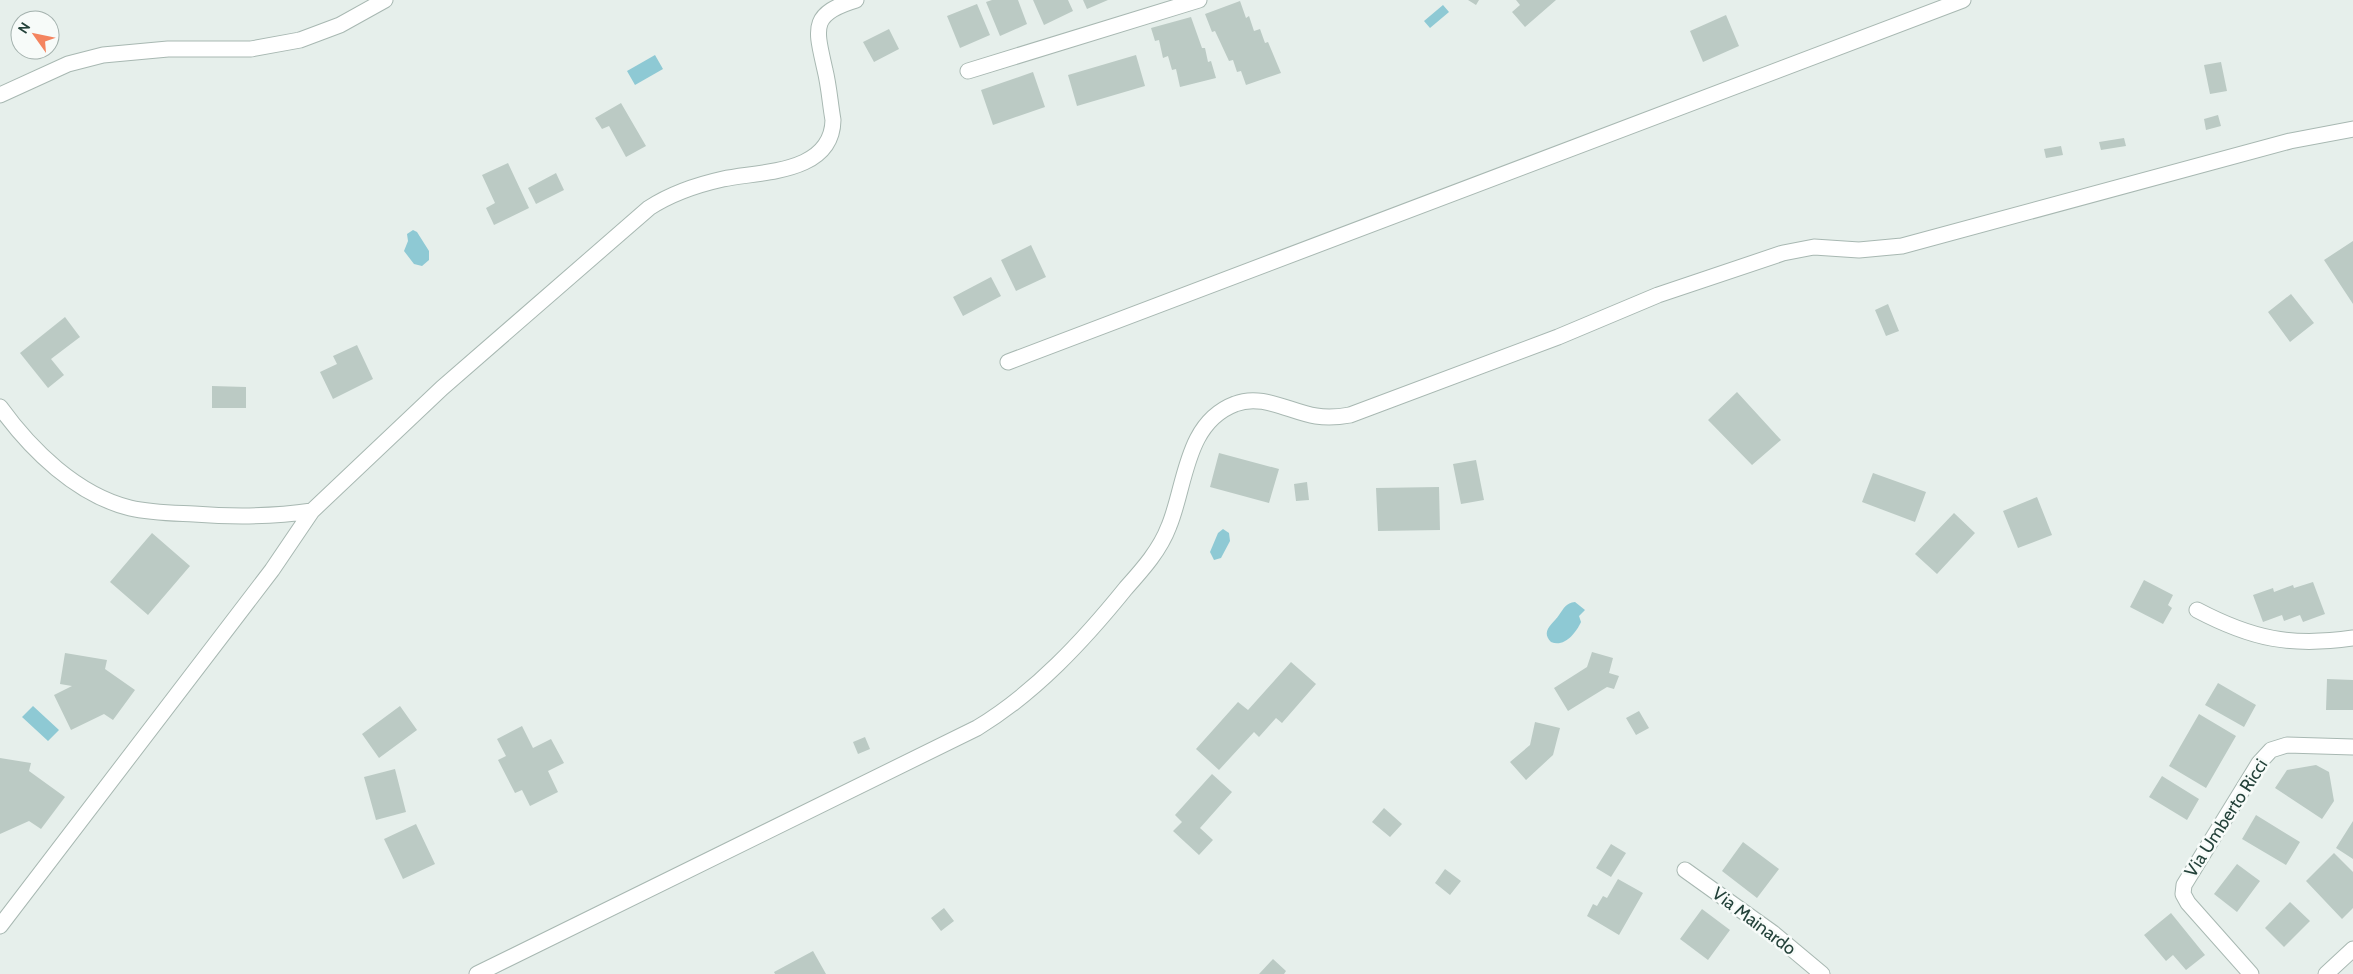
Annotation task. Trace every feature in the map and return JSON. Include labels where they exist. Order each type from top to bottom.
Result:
[{"type":"street","points":[[0,95],[61,67],[103,55],[168,49],[251,48],[300,40],[334,28],[385,0]]},
{"type":"street","points":[[0,926],[267,576],[312,511],[442,388],[641,213],[686,189],[724,179],[790,168],[816,155],[828,139],[833,120],[817,32],[823,17],[831,9],[856,0]]},
{"type":"street","points":[[968,71],[1199,0]]},
{"type":"street","points":[[1008,362],[1963,0]]},
{"type":"street","points":[[477,974],[977,728],[1010,706],[1050,671],[1112,606],[1154,554],[1172,520],[1184,470],[1194,445],[1216,416],[1232,405],[1255,400],[1317,416],[1350,415],[1558,337],[1658,295],[1789,251],[1814,247],[1859,250],[1902,246],[2280,144],[2353,129]]},
{"type":"street","points":[[0,407],[21,435],[53,464],[90,491],[123,505],[146,510],[228,517],[272,516],[312,511]]},
{"type":"street","points":[[2197,610],[2232,628],[2260,637],[2304,641],[2353,638]]},
{"type":"street","name":"Via Umberto Ricci","points":[[2251,974],[2188,903],[2183,894],[2184,885],[2259,763],[2271,750],[2287,745],[2353,747]]},
{"type":"street","name":"Via Mainardo","points":[[1685,870],[1773,933],[1822,974]]},
{"type":"street","points":[[2326,974],[2353,949]]},
{"type":"water","points":[[1443,5],[1449,12],[1430,28],[1424,21]]},
{"type":"water","points":[[655,55],[663,69],[635,85],[627,71]]},
{"type":"water","points":[[413,230],[417,232],[429,251],[429,260],[422,266],[414,264],[404,251],[408,241],[407,234]]},
{"type":"water","points":[[1223,529],[1229,533],[1230,541],[1221,558],[1214,560],[1210,552],[1218,533]]},
{"type":"water","points":[[1575,602],[1585,610],[1579,616],[1581,622],[1579,626],[1573,635],[1565,641],[1560,643],[1551,642],[1547,631],[1566,606],[1569,603]]},
{"type":"water","points":[[33,706],[59,730],[48,741],[22,717]]},
{"type":"building","points":[[992,0],[1018,0],[1027,24],[1000,36],[986,2]]},
{"type":"building","points":[[1033,0],[1068,0],[1073,11],[1044,25]]},
{"type":"building","points":[[1083,0],[1108,0],[1087,9]]},
{"type":"building","points":[[1468,0],[1479,0],[1476,5]]},
{"type":"building","points":[[1516,0],[1556,0],[1525,27],[1512,12],[1520,5]]},
{"type":"building","points":[[1240,1],[1246,18],[1249,16],[1254,31],[1260,29],[1265,43],[1268,42],[1281,73],[1246,85],[1241,71],[1237,72],[1233,60],[1229,61],[1215,31],[1212,32],[1205,14]]},
{"type":"building","points":[[977,4],[990,35],[960,48],[947,16]]},
{"type":"building","points":[[1726,15],[1739,46],[1703,62],[1690,31]]},
{"type":"building","points":[[1191,17],[1202,48],[1205,48],[1208,62],[1211,61],[1216,78],[1180,87],[1176,69],[1172,70],[1168,56],[1163,58],[1159,40],[1155,41],[1151,28]]},
{"type":"building","points":[[889,29],[899,49],[874,62],[863,42]]},
{"type":"building","points":[[1136,55],[1145,86],[1077,106],[1068,75]]},
{"type":"building","points":[[2221,62],[2227,91],[2210,94],[2204,65]]},
{"type":"building","points":[[1033,72],[1045,107],[993,125],[981,90]]},
{"type":"building","points":[[621,103],[646,146],[626,157],[609,126],[602,129],[595,118]]},
{"type":"building","points":[[2218,115],[2221,126],[2206,130],[2204,119]]},
{"type":"building","points":[[2124,138],[2126,146],[2101,150],[2099,142]]},
{"type":"building","points":[[2061,146],[2063,155],[2046,158],[2044,149]]},
{"type":"building","points":[[508,163],[529,208],[494,225],[486,208],[495,203],[482,175]]},
{"type":"building","points":[[556,173],[564,190],[536,204],[528,188]]},
{"type":"building","points":[[2353,241],[2353,304],[2324,260]]},
{"type":"building","points":[[1031,245],[1046,277],[1016,291],[1001,260]]},
{"type":"building","points":[[991,277],[1001,296],[963,316],[953,297]]},
{"type":"building","points":[[2291,294],[2314,323],[2290,342],[2268,312]]},
{"type":"building","points":[[1888,304],[1899,331],[1886,336],[1875,310]]},
{"type":"building","points":[[65,317],[80,337],[51,359],[64,375],[48,388],[20,353]]},
{"type":"building","points":[[357,345],[373,379],[333,399],[320,372],[337,364],[333,356]]},
{"type":"building","points":[[212,386],[246,387],[246,408],[212,408]]},
{"type":"building","points":[[1737,392],[1781,440],[1752,465],[1708,420]]},
{"type":"building","points":[[1219,453],[1279,469],[1269,503],[1210,487]]},
{"type":"building","points":[[1476,460],[1484,500],[1461,504],[1453,464]]},
{"type":"building","points":[[1873,473],[1926,492],[1915,522],[1862,502]]},
{"type":"building","points":[[1307,482],[1309,500],[1296,501],[1294,484]]},
{"type":"building","points":[[1439,487],[1440,530],[1378,531],[1376,488]]},
{"type":"building","points":[[2037,497],[2052,535],[2018,548],[2003,511]]},
{"type":"building","points":[[1954,513],[1975,533],[1937,574],[1915,554]]},
{"type":"building","points":[[152,533],[190,566],[148,615],[110,582]]},
{"type":"building","points":[[2144,580],[2173,595],[2168,605],[2172,608],[2163,624],[2130,607]]},
{"type":"building","points":[[2313,582],[2325,614],[2303,622],[2300,615],[2284,621],[2282,615],[2263,622],[2253,595],[2273,588],[2274,592],[2293,585],[2294,588]]},
{"type":"building","points":[[1592,652],[1613,658],[1609,673],[1619,676],[1614,689],[1607,687],[1568,711],[1554,688],[1587,667]]},
{"type":"building","points":[[65,653],[107,660],[105,669],[135,690],[113,720],[104,714],[71,730],[54,695],[72,686],[60,684]]},
{"type":"building","points":[[1291,662],[1316,684],[1282,723],[1276,718],[1259,737],[1254,732],[1219,770],[1196,749],[1238,702],[1248,710]]},
{"type":"building","points":[[2327,679],[2353,680],[2353,710],[2326,710]]},
{"type":"building","points":[[2218,683],[2256,705],[2244,727],[2205,705]]},
{"type":"building","points":[[400,706],[417,730],[379,758],[362,734]]},
{"type":"building","points":[[1639,711],[1649,728],[1636,735],[1626,718]]},
{"type":"building","points":[[2199,714],[2236,736],[2206,788],[2169,766]]},
{"type":"building","points":[[1535,722],[1560,728],[1553,755],[1526,780],[1510,762],[1530,745]]},
{"type":"building","points":[[522,726],[533,748],[551,739],[564,763],[548,771],[558,792],[530,806],[522,790],[515,793],[498,760],[506,756],[497,739]]},
{"type":"building","points":[[865,737],[870,749],[858,754],[853,742]]},
{"type":"building","points":[[0,758],[31,763],[29,771],[65,797],[41,829],[29,821],[0,834]]},
{"type":"building","points":[[2316,765],[2329,772],[2334,801],[2322,819],[2275,788],[2287,770]]},
{"type":"building","points":[[395,769],[406,812],[376,820],[364,777]]},
{"type":"building","points":[[1212,774],[1232,792],[1200,828],[1213,840],[1199,855],[1173,831],[1182,822],[1175,815]]},
{"type":"building","points":[[2162,776],[2199,799],[2187,820],[2149,797]]},
{"type":"building","points":[[1384,808],[1402,824],[1390,837],[1372,822]]},
{"type":"building","points":[[2256,815],[2300,842],[2286,865],[2242,839]]},
{"type":"building","points":[[2353,821],[2353,859],[2336,848]]},
{"type":"building","points":[[416,824],[435,864],[403,879],[384,839]]},
{"type":"building","points":[[1743,842],[1779,869],[1757,898],[1722,871]]},
{"type":"building","points":[[1611,844],[1626,853],[1611,877],[1596,868]]},
{"type":"building","points":[[2334,853],[2353,872],[2353,908],[2342,919],[2306,881]]},
{"type":"building","points":[[2237,864],[2260,881],[2237,912],[2214,894]]},
{"type":"building","points":[[1445,869],[1461,881],[1450,895],[1435,883]]},
{"type":"building","points":[[1618,879],[1643,893],[1619,935],[1587,916],[1593,904],[1597,906],[1603,896],[1607,898]]},
{"type":"building","points":[[2290,902],[2310,921],[2284,947],[2265,928]]},
{"type":"building","points":[[944,908],[954,921],[941,931],[931,918]]},
{"type":"building","points":[[1702,909],[1730,930],[1708,960],[1680,939]]},
{"type":"building","points":[[2171,913],[2205,955],[2186,970],[2173,955],[2166,961],[2144,935]]},
{"type":"building","points":[[813,951],[826,974],[775,974],[774,972]]},
{"type":"building","points":[[1273,959],[1286,971],[1284,974],[1259,974]]}]
